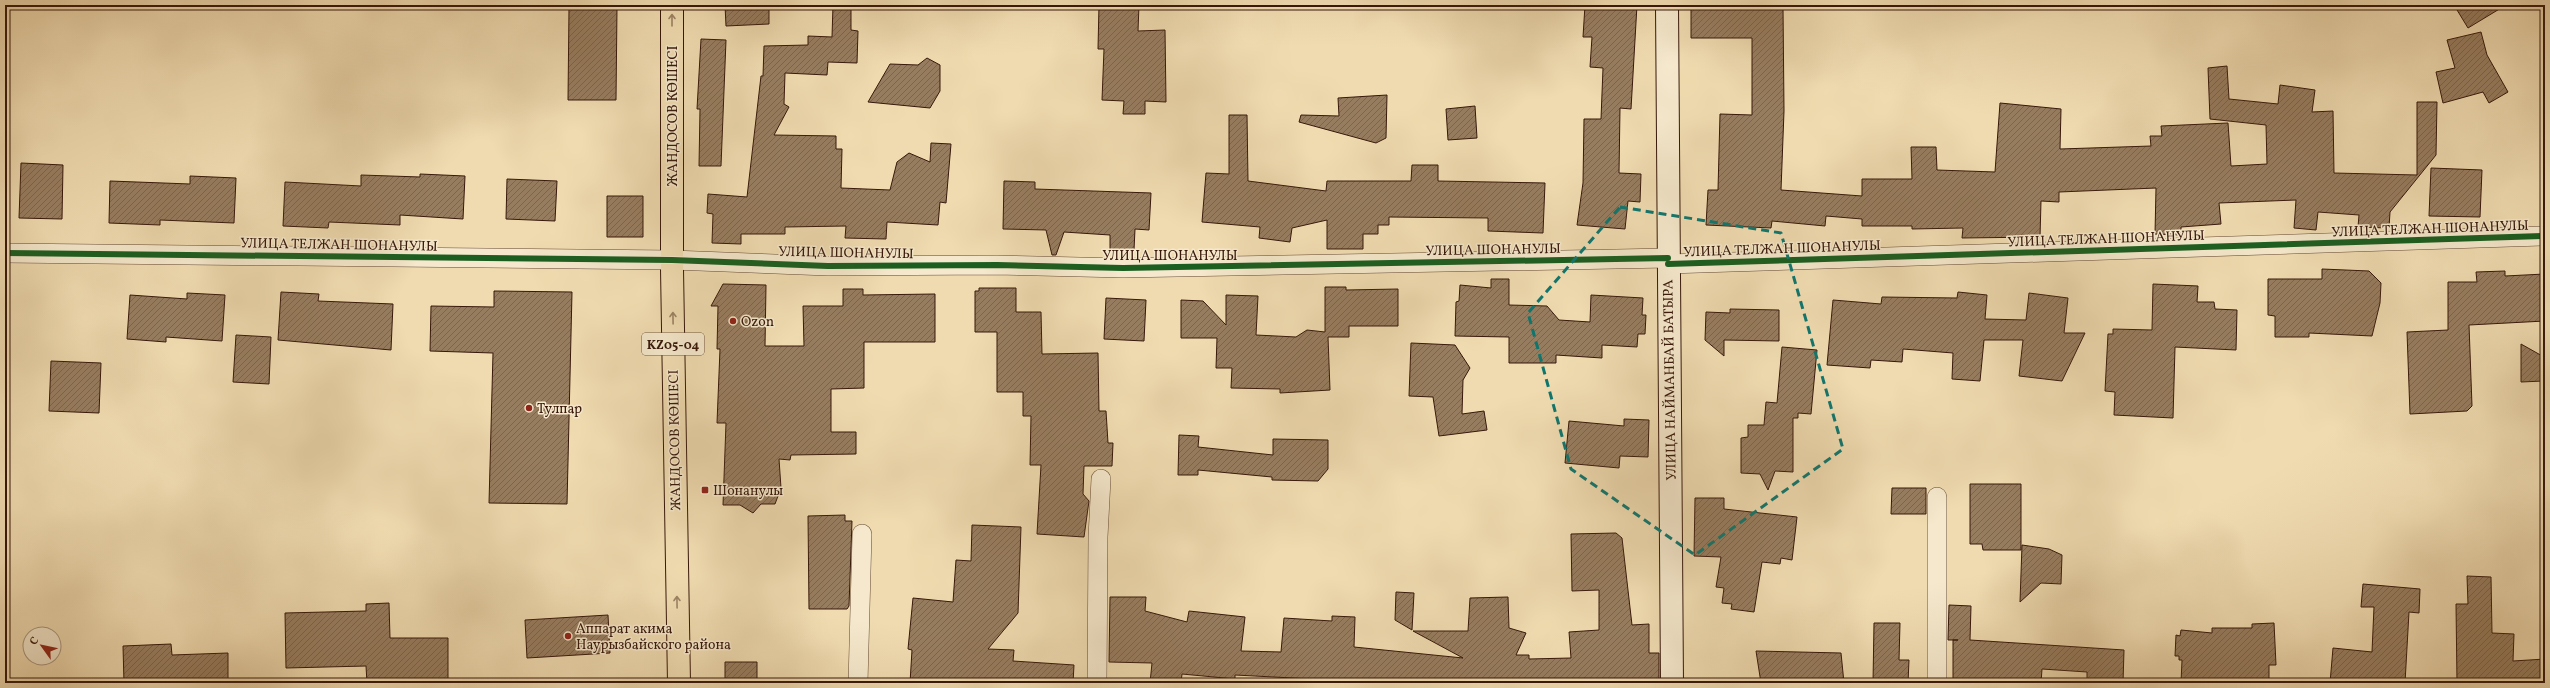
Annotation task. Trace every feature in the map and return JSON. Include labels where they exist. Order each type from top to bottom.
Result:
[{"type":"main road","name":"ЖАНДОСОВ КӨШЕСІ","points":[[672,5],[672,260],[679,683]]},
{"type":"street","name":"УЛИЦА НАЙМАНБАЙ БАТЫРА","points":[[1667,5],[1672,683]]},
{"type":"street","name":"УЛИЦА ТЕЛЖАН ШОНАНУЛЫ","points":[[1668,261],[2545,236]]},
{"type":"street","name":"УЛИЦА ТЕЛЖАН ШОНАНУЛЫ","points":[[5,253],[672,260]]},
{"type":"street","name":"УЛИЦА ШОНАНУЛЫ","points":[[672,260],[828,266],[997,265],[1123,268],[1668,261]]},
{"type":"street","points":[[1097,683],[1098,537],[1101,478]]},
{"type":"street","points":[[1937,497],[1937,683]]},
{"type":"street","points":[[858,683],[862,534]]},
{"type":"highlighted area","points":[[1620,207],[1781,233],[1843,449],[1695,555],[1571,469],[1528,313]]},
{"type":"building","points":[[725,5],[769,5],[769,24],[726,26]]},
{"type":"building","points":[[833,5],[851,5],[851,30],[858,31],[857,63],[828,62],[827,75],[785,73],[784,104],[789,107],[774,135],[836,136],[836,149],[842,149],[841,188],[890,190],[897,162],[909,153],[930,162],[931,143],[951,144],[946,203],[940,202],[938,225],[887,222],[886,239],[845,238],[846,226],[785,227],[785,234],[741,234],[741,244],[712,243],[713,214],[707,213],[708,194],[747,197],[761,76],[763,76],[764,46],[808,45],[808,36],[832,37]]},
{"type":"building","points":[[1099,5],[1139,5],[1138,31],[1165,30],[1166,102],[1145,101],[1145,114],[1123,114],[1124,101],[1102,100],[1104,49],[1098,49]]},
{"type":"building","points":[[1585,5],[1637,5],[1631,109],[1620,108],[1619,173],[1641,174],[1640,202],[1628,201],[1625,229],[1577,225],[1583,183],[1584,119],[1601,119],[1603,68],[1590,67],[1592,37],[1583,37]]},
{"type":"building","points":[[2454,5],[2506,5],[2468,28]]},
{"type":"building","points":[[569,7],[617,7],[616,100],[568,100]]},
{"type":"building","points":[[1783,7],[1784,111],[1781,190],[1862,196],[1862,179],[1912,179],[1911,147],[1936,147],[1937,170],[1995,172],[2000,103],[2061,109],[2060,149],[2151,146],[2150,136],[2162,136],[2161,126],[2228,123],[2231,166],[2267,164],[2266,125],[2210,119],[2208,68],[2227,66],[2229,99],[2278,104],[2280,85],[2315,90],[2312,112],[2333,111],[2334,173],[2417,175],[2417,102],[2437,102],[2436,155],[2390,212],[2389,228],[2358,227],[2359,215],[2318,212],[2316,230],[2294,228],[2296,200],[2219,203],[2221,224],[2181,227],[2181,235],[2155,234],[2156,188],[2059,192],[2059,202],[2041,201],[2040,237],[1962,238],[1963,228],[1912,229],[1912,226],[1862,226],[1862,219],[1826,216],[1825,226],[1772,221],[1771,228],[1706,225],[1708,190],[1718,190],[1720,114],[1752,115],[1752,38],[1691,38],[1691,8]]},
{"type":"building","points":[[2481,32],[2487,55],[2508,92],[2489,103],[2483,92],[2443,103],[2436,72],[2455,68],[2447,40]]},
{"type":"building","points":[[701,39],[726,40],[721,166],[699,166],[700,109],[697,109]]},
{"type":"building","points":[[927,58],[940,65],[940,91],[930,108],[868,102],[890,64],[918,65]]},
{"type":"building","points":[[1387,95],[1386,138],[1376,143],[1299,122],[1301,115],[1339,116],[1338,98]]},
{"type":"building","points":[[1475,106],[1477,138],[1448,140],[1446,109]]},
{"type":"building","points":[[1229,115],[1247,115],[1248,181],[1326,191],[1327,181],[1411,181],[1412,165],[1438,165],[1438,181],[1545,183],[1543,233],[1488,231],[1488,218],[1389,217],[1389,225],[1378,225],[1378,234],[1363,234],[1363,249],[1327,249],[1327,220],[1292,228],[1290,242],[1259,238],[1260,227],[1202,222],[1206,173],[1229,174]]},
{"type":"building","points":[[21,163],[63,165],[62,219],[19,218]]},
{"type":"building","points":[[2431,168],[2482,170],[2480,217],[2429,216]]},
{"type":"building","points":[[420,174],[465,176],[463,219],[400,215],[400,225],[329,222],[328,228],[283,226],[285,182],[361,186],[361,175],[420,177]]},
{"type":"building","points":[[190,176],[236,178],[234,223],[160,220],[160,225],[109,223],[110,181],[190,184]]},
{"type":"building","points":[[507,179],[557,181],[555,221],[506,219]]},
{"type":"building","points":[[1004,181],[1035,182],[1035,189],[1151,193],[1149,230],[1135,229],[1134,250],[1110,250],[1110,235],[1064,232],[1056,255],[1052,255],[1046,230],[1003,229]]},
{"type":"building","points":[[607,196],[643,196],[643,237],[607,237]]},
{"type":"building","points":[[2322,269],[2369,271],[2381,283],[2380,303],[2372,336],[2309,333],[2309,337],[2275,337],[2275,316],[2268,315],[2268,279],[2322,279]]},
{"type":"building","points":[[2505,271],[2505,276],[2545,274],[2545,321],[2469,325],[2472,406],[2467,411],[2410,414],[2407,332],[2448,330],[2448,282],[2477,282],[2476,272]]},
{"type":"building","points":[[1491,279],[1509,279],[1509,305],[1547,306],[1559,320],[1590,322],[1591,295],[1643,298],[1642,315],[1646,315],[1645,334],[1638,334],[1637,347],[1602,345],[1602,358],[1556,355],[1556,363],[1509,363],[1509,337],[1455,336],[1456,302],[1459,301],[1460,285],[1491,288]]},
{"type":"building","points":[[723,284],[766,285],[765,346],[804,346],[803,306],[843,306],[843,289],[863,289],[863,295],[935,294],[935,342],[864,342],[864,388],[831,389],[831,432],[856,432],[856,454],[791,455],[790,460],[779,459],[781,488],[775,504],[761,504],[753,513],[740,505],[723,505],[726,423],[717,423],[720,349],[717,349],[718,306],[711,306]]},
{"type":"building","points":[[2153,284],[2198,286],[2197,302],[2214,302],[2215,309],[2237,310],[2236,350],[2175,347],[2173,418],[2114,415],[2115,392],[2105,391],[2108,334],[2113,334],[2113,329],[2152,330]]},
{"type":"building","points":[[1325,287],[1346,287],[1346,290],[1398,289],[1398,326],[1349,326],[1349,337],[1328,337],[1330,390],[1280,393],[1280,389],[1231,388],[1232,368],[1216,368],[1217,338],[1181,338],[1181,300],[1203,301],[1226,325],[1226,295],[1258,296],[1256,335],[1296,337],[1307,330],[1325,332]]},
{"type":"building","points":[[979,288],[1016,288],[1016,312],[1041,312],[1042,354],[1098,353],[1099,411],[1106,411],[1108,443],[1113,443],[1112,466],[1084,466],[1083,494],[1089,501],[1084,537],[1037,534],[1041,465],[1030,465],[1031,416],[1023,416],[1023,392],[997,392],[997,332],[975,332],[975,291],[979,291]]},
{"type":"building","points":[[494,291],[572,292],[567,504],[489,503],[493,353],[430,351],[431,306],[494,307]]},
{"type":"building","points":[[281,292],[319,294],[318,301],[393,304],[391,350],[278,340]]},
{"type":"building","points":[[1958,292],[1987,295],[1985,319],[2026,320],[2029,293],[2068,298],[2064,333],[2085,333],[2062,381],[2019,376],[2023,340],[1984,340],[1980,381],[1952,379],[1953,353],[1903,349],[1902,362],[1871,360],[1870,368],[1827,365],[1833,300],[1881,304],[1882,297],[1957,298]]},
{"type":"building","points":[[187,293],[225,295],[222,341],[166,337],[166,342],[127,339],[130,295],[187,299]]},
{"type":"building","points":[[1106,298],[1146,300],[1144,341],[1104,339]]},
{"type":"building","points":[[1730,309],[1779,310],[1779,341],[1724,340],[1724,356],[1705,340],[1706,312],[1730,313]]},
{"type":"building","points":[[236,335],[271,337],[269,384],[233,382]]},
{"type":"building","points":[[1411,343],[1455,345],[1470,368],[1463,380],[1462,414],[1484,411],[1487,430],[1439,436],[1433,397],[1409,396]]},
{"type":"building","points":[[2521,344],[2544,357],[2544,381],[2521,382]]},
{"type":"building","points":[[1782,347],[1817,350],[1811,414],[1798,413],[1798,418],[1793,418],[1793,472],[1775,471],[1768,490],[1760,474],[1741,473],[1741,438],[1748,437],[1748,425],[1764,425],[1766,402],[1777,403]]},
{"type":"building","points":[[51,361],[101,363],[99,413],[49,411]]},
{"type":"building","points":[[1624,419],[1649,420],[1648,457],[1620,456],[1619,468],[1565,463],[1569,421],[1624,426]]},
{"type":"building","points":[[1179,435],[1199,436],[1198,447],[1273,455],[1273,439],[1328,440],[1328,469],[1318,481],[1272,480],[1272,477],[1198,470],[1198,475],[1178,475]]},
{"type":"building","points":[[1970,484],[2021,484],[2021,550],[1983,550],[1982,544],[1970,544]]},
{"type":"building","points":[[1892,488],[1926,488],[1926,514],[1891,514]]},
{"type":"building","points":[[1695,498],[1724,498],[1724,509],[1797,517],[1792,560],[1781,558],[1780,564],[1762,562],[1754,612],[1731,609],[1732,604],[1722,603],[1724,588],[1716,587],[1721,557],[1694,556]]},
{"type":"building","points":[[845,515],[845,521],[852,521],[849,606],[847,609],[809,609],[808,516]]},
{"type":"building","points":[[972,525],[1021,527],[1018,613],[988,649],[1014,650],[1013,661],[1074,665],[1073,683],[910,683],[912,650],[908,649],[913,598],[953,602],[956,560],[971,561]]},
{"type":"building","points":[[1616,533],[1622,538],[1632,625],[1649,624],[1649,653],[1659,653],[1659,683],[1312,683],[1312,679],[1235,675],[1235,679],[1182,674],[1181,683],[1150,683],[1152,663],[1109,662],[1110,597],[1146,597],[1145,611],[1187,622],[1189,611],[1245,617],[1241,651],[1281,652],[1284,618],[1332,621],[1332,616],[1355,617],[1354,647],[1463,658],[1413,631],[1468,631],[1470,598],[1508,597],[1509,628],[1526,633],[1516,655],[1529,655],[1529,659],[1571,658],[1569,632],[1599,630],[1599,590],[1572,591],[1571,534]]},
{"type":"building","points":[[2022,545],[2049,549],[2062,555],[2061,584],[2041,583],[2020,602]]},
{"type":"building","points":[[2467,576],[2491,577],[2492,633],[2514,634],[2513,661],[2545,659],[2545,683],[2457,683],[2456,604],[2468,604]]},
{"type":"building","points":[[2363,584],[2420,589],[2419,613],[2409,612],[2405,683],[2330,683],[2333,648],[2372,652],[2374,607],[2361,607]]},
{"type":"building","points":[[1396,592],[1414,593],[1412,630],[1395,620]]},
{"type":"building","points":[[389,603],[390,638],[448,638],[448,683],[367,683],[366,666],[286,668],[285,613],[366,611],[366,604]]},
{"type":"building","points":[[1949,605],[1971,606],[1970,640],[2124,650],[2123,683],[2087,683],[2087,672],[2042,669],[2041,683],[1953,683],[1953,640],[1948,640]]},
{"type":"building","name":"Аппарат акима Наурызбайского района","points":[[608,615],[610,653],[527,658],[525,620]]},
{"type":"building","points":[[1874,623],[1900,623],[1899,660],[1909,660],[1908,683],[1873,683]]},
{"type":"building","points":[[2274,623],[2276,665],[2269,665],[2269,683],[2181,683],[2182,660],[2179,660],[2179,656],[2175,656],[2176,635],[2180,636],[2181,630],[2212,633],[2212,628],[2252,628],[2252,624]]},
{"type":"building","points":[[171,644],[172,655],[228,653],[228,683],[124,683],[123,646]]},
{"type":"building","points":[[1756,651],[1841,653],[1844,683],[1761,683]]},
{"type":"building","points":[[725,662],[757,662],[757,683],[725,683]]},
{"type":"cycle path","points":[[1668,264],[2545,236]]},
{"type":"cycle path","points":[[5,253],[672,260],[828,266],[997,265],[1123,268],[1668,258]]},
{"type":"place","name":"Ozon","points":[[733,321]]},
{"type":"place","name":"Тулпар","points":[[529,408]]},
{"type":"place","name":"Шонанулы","points":[[705,490]]},
{"type":"place","name":"Аппарат акима Наурызбайского района","points":[[568,636]]}]
